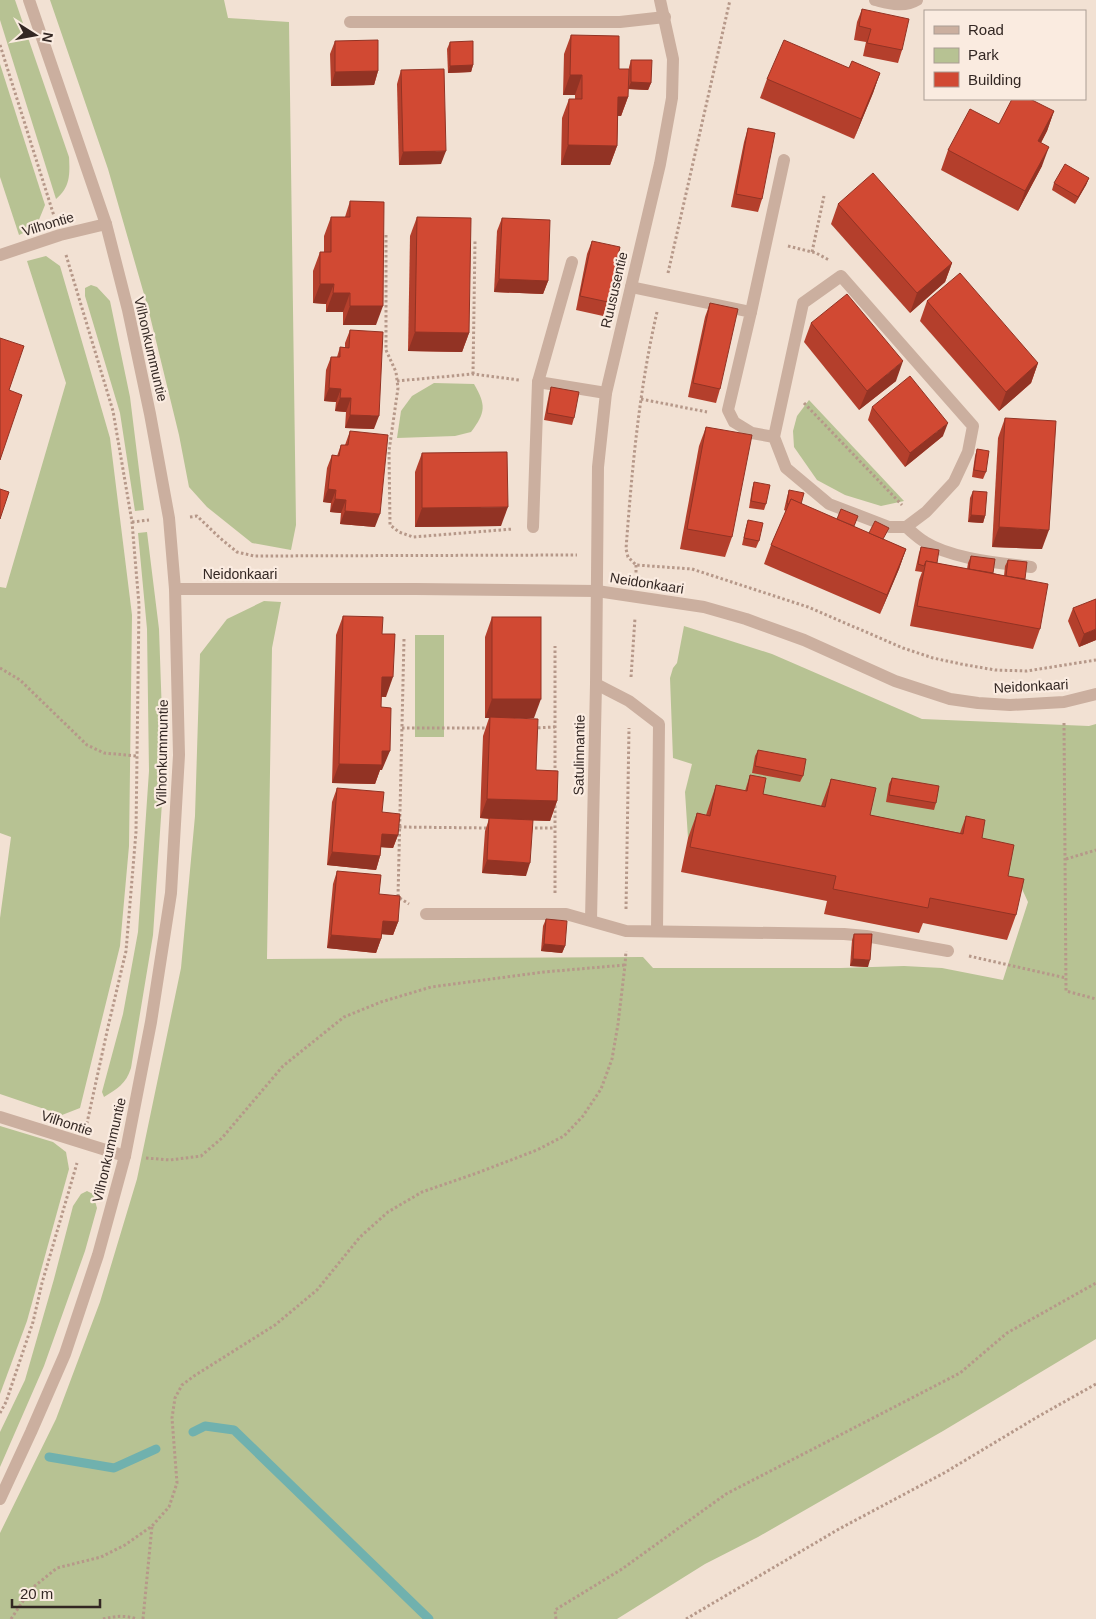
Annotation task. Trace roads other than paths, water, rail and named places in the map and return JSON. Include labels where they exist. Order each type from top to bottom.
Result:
[{"type":"street","name":"Vilhonkummuntie","points":[[0,1499],[65,1354],[98,1255],[125,1156],[152,1022],[171,893],[180,755],[175,589],[169,518],[150,414],[128,310],[106,224],[29,0]]},
{"type":"street","name":"Ruususentie","points":[[596,591],[598,467],[606,393],[660,164],[672,98],[674,59],[660,0]]},
{"type":"street","points":[[875,0],[892,4],[911,4],[916,0]]},
{"type":"street","points":[[350,22],[620,22],[665,17]]},
{"type":"street","points":[[774,437],[752,434],[734,422],[728,410],[784,160]]},
{"type":"street","name":"Vilhontie","points":[[0,255],[60,235],[106,224]]},
{"type":"street","points":[[533,527],[538,382],[572,262]]},
{"type":"street","points":[[841,276],[973,426],[968,452],[954,482],[926,512],[911,523],[889,527],[829,504],[786,468],[774,437],[803,304],[841,276]]},
{"type":"street","points":[[631,287],[751,312]]},
{"type":"street","points":[[538,382],[606,393]]},
{"type":"street","points":[[911,523],[925,542],[949,552],[986,561],[1032,567]]},
{"type":"street","name":"Neidonkaari","points":[[175,589],[416,588],[596,591],[704,607],[746,619],[804,640],[895,681],[950,699],[1010,705],[1064,702],[1096,694]]},
{"type":"street","name":"Satulinnantie","points":[[591,920],[596,591]]},
{"type":"street","points":[[596,684],[629,701],[659,724],[657,931]]},
{"type":"street","points":[[426,914],[566,914],[626,931],[866,936],[948,951]]},
{"type":"street","name":"Vilhontie","points":[[0,1117],[125,1156]]},
{"type":"waterway","points":[[193,1432],[205,1426],[234,1430],[429,1619]]},
{"type":"waterway","points":[[49,1457],[114,1468],[156,1449]]}]
